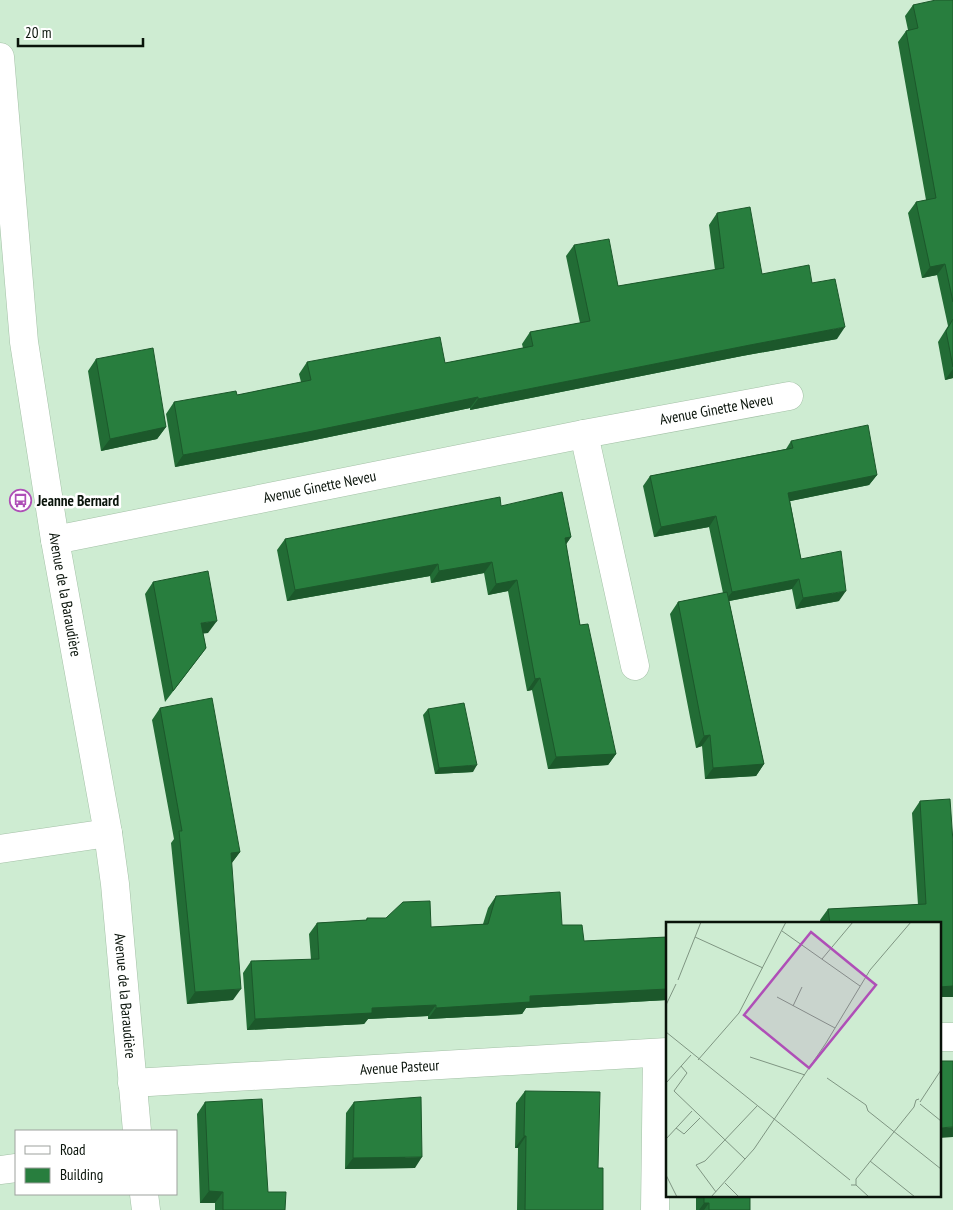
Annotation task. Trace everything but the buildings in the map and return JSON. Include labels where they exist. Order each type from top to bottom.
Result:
[{"type":"street","name":"Avenue de la Baraudière","points":[[0,57],[24,342],[55,540],[108,833],[115,884],[137,1130]]},
{"type":"street","name":"Avenue Ginette Neveu","points":[[55,540],[584,434],[789,396]]},
{"type":"street","points":[[584,434],[635,666]]},
{"type":"street","points":[[0,849],[108,833]]},
{"type":"street","points":[[940,1037],[953,1036]]},
{"type":"street","points":[[655,1210],[662,1053]]},
{"type":"street","name":"Avenue Pasteur","points":[[132,1083],[662,1053]]},
{"type":"street","points":[[0,1170],[15,1168]]},
{"type":"street","points":[[144,1195],[146,1210]]},
{"type":"place","name":"Jeanne Bernard","points":[[21,501]]}]
